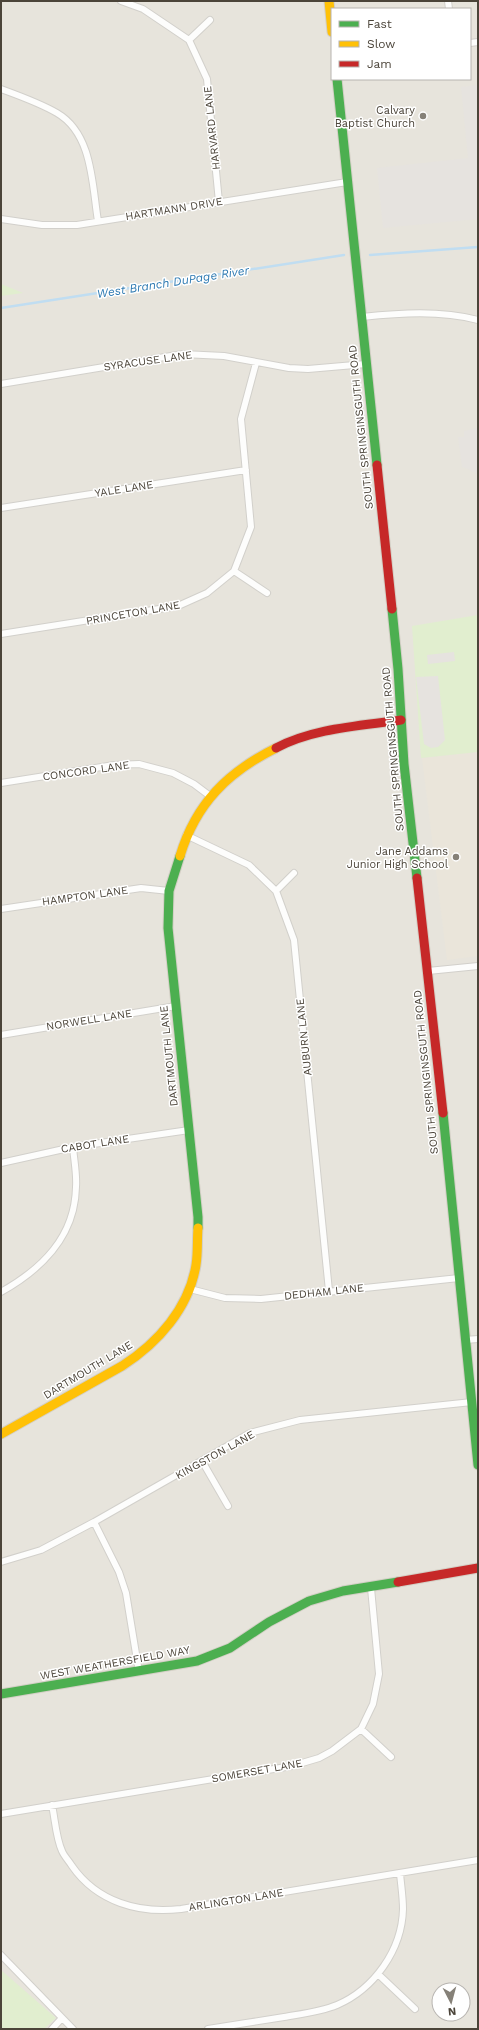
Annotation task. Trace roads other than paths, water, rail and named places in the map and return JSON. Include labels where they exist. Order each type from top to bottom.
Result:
[{"type":"street","points":[[121,1],[143,9],[189,40],[210,20]]},
{"type":"street","points":[[329,1],[331,22]]},
{"type":"street","name":"HARVARD LANE","points":[[189,40],[207,79],[219,202]]},
{"type":"street","name":"SOUTH SPRINGINSGUTH ROAD","points":[[337,80],[398,669],[401,720],[478,1465]]},
{"type":"street","points":[[1,88],[58,113],[75,131],[87,156],[98,221]]},
{"type":"street","name":"HARTMANN DRIVE","points":[[1,219],[42,226],[77,224],[347,182]]},
{"type":"street","points":[[362,317],[421,313],[459,315],[478,320]]},
{"type":"street","name":"SYRACUSE LANE","points":[[1,384],[183,354],[224,356],[276,367],[308,369],[366,364]]},
{"type":"street","name":"PRINCETON LANE","points":[[1,634],[178,606],[207,593],[234,571],[251,527],[241,419],[256,363]]},
{"type":"street","name":"YALE LANE","points":[[1,508],[246,470]]},
{"type":"street","points":[[234,571],[267,593]]},
{"type":"street","name":"DARTMOUTH LANE","points":[[1,1434],[136,1357],[168,1327],[190,1289],[196,1264],[198,1217],[168,928],[169,891],[186,835],[210,796],[245,765],[287,742],[323,732],[401,720]]},
{"type":"street","name":"CONCORD LANE","points":[[1,784],[114,765],[140,764],[173,773],[194,784],[210,796]]},
{"type":"street","name":"AUBURN LANE","points":[[186,835],[249,865],[276,891],[294,940],[329,1291]]},
{"type":"street","points":[[276,891],[294,873]]},
{"type":"street","name":"HAMPTON LANE","points":[[1,909],[133,889],[169,891]]},
{"type":"street","points":[[428,971],[478,966]]},
{"type":"street","name":"NORWELL LANE","points":[[1,1035],[176,1006]]},
{"type":"street","name":"CABOT LANE","points":[[1,1163],[73,1147],[189,1130]]},
{"type":"street","points":[[1,1292],[30,1274],[47,1258],[68,1225],[75,1200],[76,1187],[73,1147]]},
{"type":"street","name":"DEDHAM LANE","points":[[190,1289],[239,1300],[459,1278]]},
{"type":"street","points":[[465,1340],[478,1339]]},
{"type":"street","name":"KINGSTON LANE","points":[[1,1562],[41,1550],[94,1522],[250,1433],[300,1420],[472,1402]]},
{"type":"street","points":[[202,1461],[228,1506]]},
{"type":"street","points":[[94,1522],[119,1572],[126,1593],[139,1672]]},
{"type":"street","name":"WEST WEATHERSFIELD WAY","points":[[1,1694],[139,1672],[206,1659],[240,1642],[269,1622],[298,1606],[342,1591],[371,1588],[478,1568]]},
{"type":"street","name":"SOMERSET LANE","points":[[1,1814],[292,1766],[319,1758],[332,1751],[361,1728],[373,1704],[379,1674],[371,1588]]},
{"type":"street","points":[[361,1728],[391,1757]]},
{"type":"street","name":"ARLINGTON LANE","points":[[52,1806],[62,1850],[79,1875],[93,1888],[111,1899],[148,1910],[181,1909],[478,1860]]},
{"type":"street","points":[[208,2029],[311,2012],[337,2005],[366,1987],[378,1975],[392,1951],[399,1931],[403,1911],[400,1873]]},
{"type":"street","points":[[1,1955],[73,2029]]},
{"type":"street","points":[[378,1975],[415,2009]]},
{"type":"street","points":[[52,2029],[62,2018]]},
{"type":"waterway","name":"West Branch DuPage River","points":[[370,255],[478,247]]},
{"type":"waterway","name":"West Branch DuPage River","points":[[1,308],[344,255]]},
{"type":"place","name":"Calvary Baptist Church","points":[[423,116]]},
{"type":"place","name":"Jane Addams Junior High School","points":[[456,857]]}]
